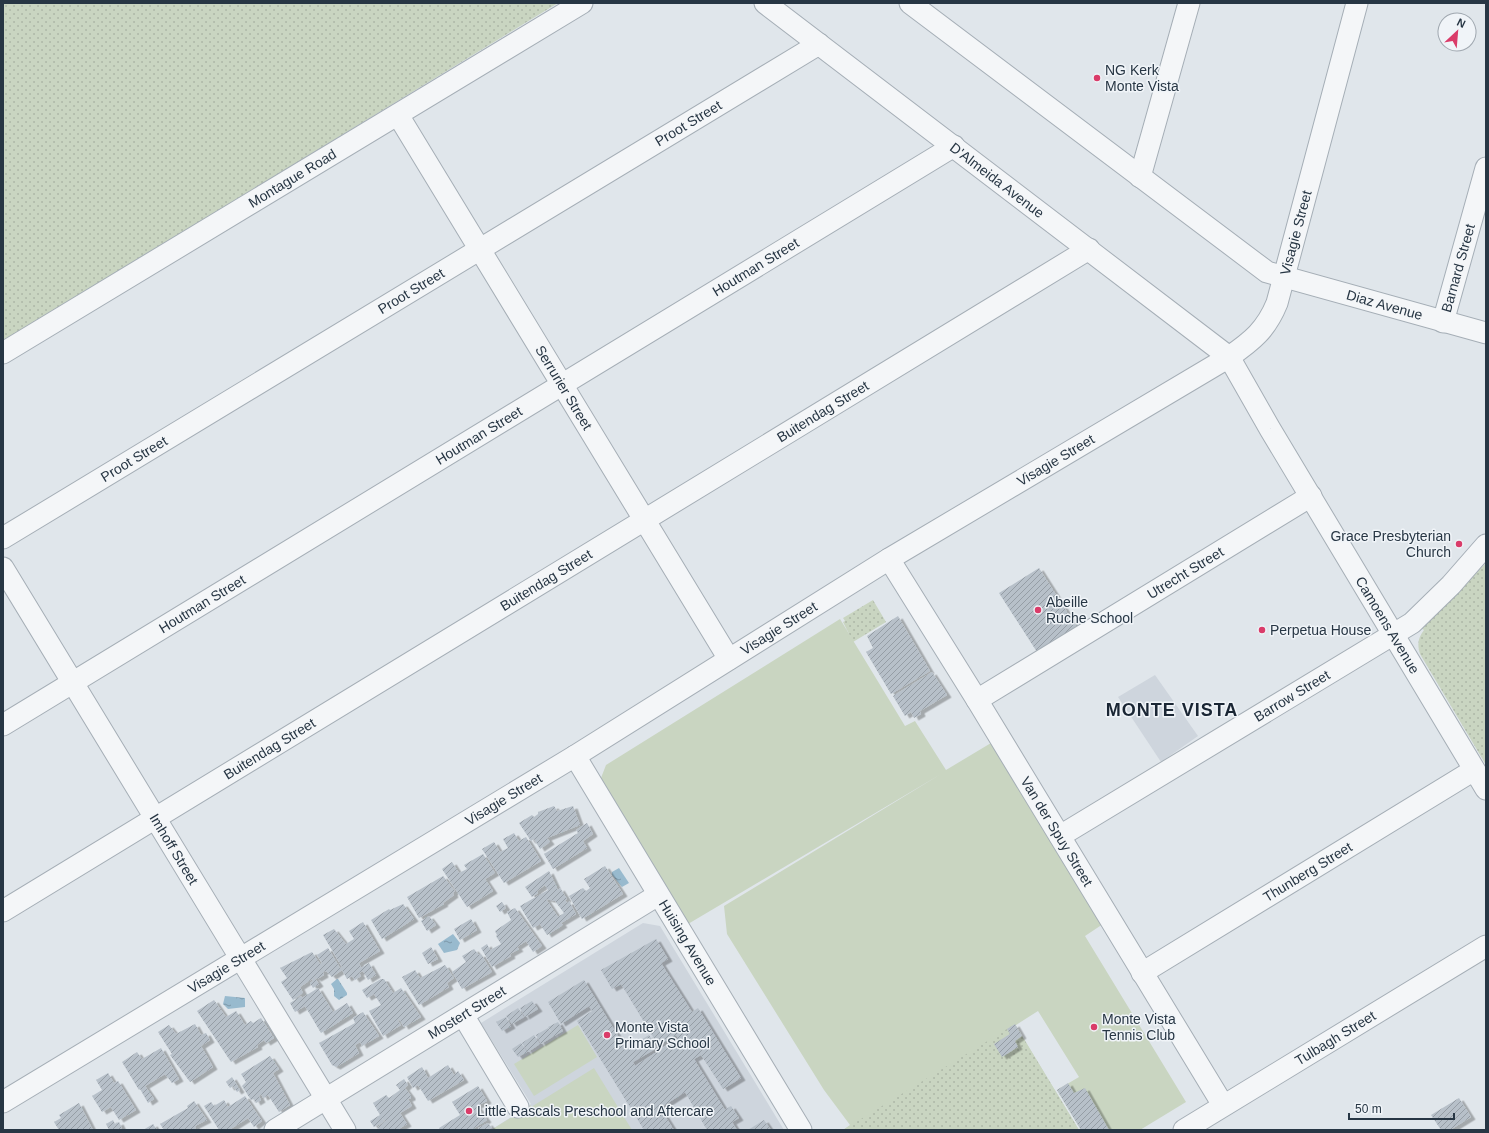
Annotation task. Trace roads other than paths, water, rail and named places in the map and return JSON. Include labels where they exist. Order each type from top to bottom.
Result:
[{"type":"street","name":"Montague Road","points":[[3,353],[582,3]]},
{"type":"street","name":"D'Almeida Avenue","points":[[765,3],[1229,357]]},
{"type":"street","points":[[910,3],[1267,272],[1283,278]]},
{"type":"street","points":[[1140,176],[1189,3]]},
{"type":"street","name":"Visagie Street","points":[[3,1102],[575,756],[889,559],[1229,357],[1255,338],[1272,316],[1277,304],[1357,3]]},
{"type":"street","name":"Proot Street","points":[[3,538],[820,44]]},
{"type":"street","name":"Serrurier Street","points":[[398,115],[729,659]]},
{"type":"street","name":"Houtman Street","points":[[3,725],[954,146]]},
{"type":"street","name":"Barnard Street","points":[[1443,322],[1486,168]]},
{"type":"street","name":"Buitendag Street","points":[[3,911],[1089,249]]},
{"type":"street","name":"Diaz Avenue","points":[[1283,278],[1486,333]]},
{"type":"street","name":"Camoens Avenue","points":[[1229,357],[1392,634],[1486,790]]},
{"type":"street","name":"Utrecht Street","points":[[977,700],[1311,496]]},
{"type":"street","name":"Barrow Street","points":[[1060,836],[1412,623],[1452,585],[1486,545]]},
{"type":"street","name":"Van der Spuy Street","points":[[889,559],[977,700],[1223,1105]]},
{"type":"street","name":"Imhoff Street","points":[[3,568],[345,1130]]},
{"type":"street","name":"Huising Avenue","points":[[575,756],[801,1130]]},
{"type":"street","name":"Thunberg Street","points":[[1142,973],[1474,770]]},
{"type":"street","name":"Mostert Street","points":[[275,1130],[658,895]]},
{"type":"street","name":"Tulbagh Street","points":[[1184,1130],[1486,946]]},
{"type":"street","points":[[463,1015],[518,1107]]},
{"type":"water","points":[[619,868],[629,883],[622,887],[612,875],[612,872]]},
{"type":"water","points":[[453,934],[460,943],[457,950],[444,953],[438,944]]},
{"type":"water","points":[[337,979],[347,993],[347,995],[339,1000],[334,996],[334,989],[331,984]]},
{"type":"water","points":[[225,996],[245,998],[245,1007],[228,1009],[223,1004]]},
{"type":"place","name":"NG Kerk Monte Vista","points":[[1097,78]]},
{"type":"place","name":"Grace Presbyterian Church","points":[[1459,544]]},
{"type":"place","name":"Abeille Ruche School","points":[[1038,610]]},
{"type":"place","name":"Perpetua House","points":[[1262,630]]},
{"type":"place","name":"Monte Vista Tennis Club","points":[[1094,1027]]},
{"type":"place","name":"Monte Vista Primary School","points":[[607,1035]]},
{"type":"place","name":"Little Rascals Preschool and Aftercare","points":[[469,1111]]},
{"type":"district","name":"MONTE VISTA","points":[[1172,710]]}]
